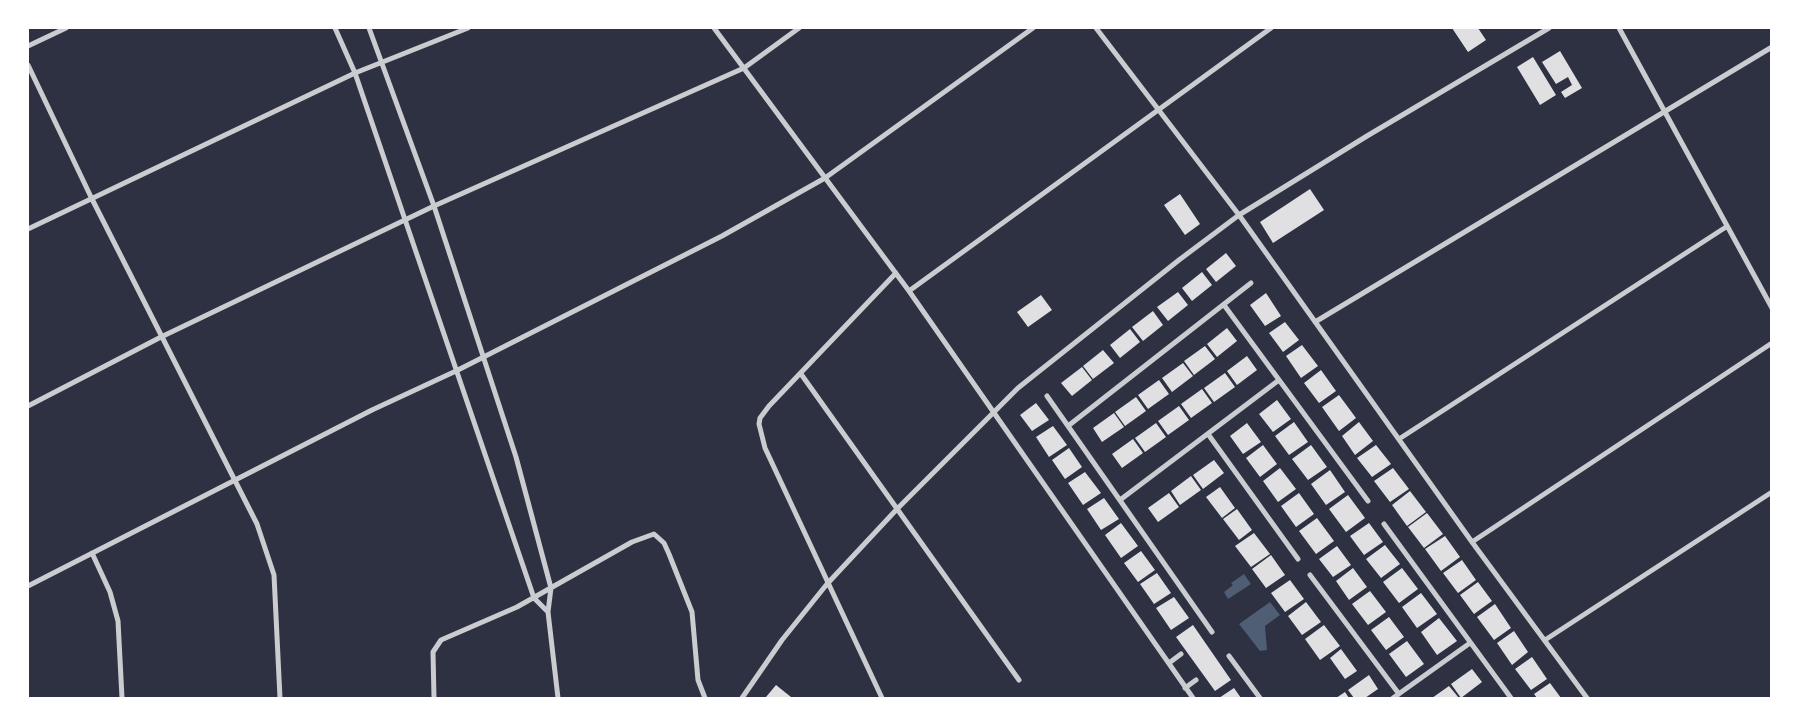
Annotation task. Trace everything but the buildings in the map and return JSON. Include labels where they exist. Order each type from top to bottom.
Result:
[{"type":"street","points":[[28,46],[66,28]]},
{"type":"street","points":[[335,28],[355,72],[534,598],[548,612]]},
{"type":"street","points":[[369,28],[434,206],[516,456],[551,588],[548,612],[558,698]]},
{"type":"street","points":[[28,228],[355,72],[468,28]]},
{"type":"street","points":[[714,28],[909,291],[1193,698]]},
{"type":"street","points":[[28,406],[161,337],[406,219],[744,68],[799,28]]},
{"type":"street","points":[[28,586],[372,410],[456,371],[722,236],[825,178],[1033,28]]},
{"type":"street","points":[[1096,28],[1239,216],[1472,542],[1587,698]]},
{"type":"street","points":[[909,291],[1271,28]]},
{"type":"street","points":[[742,698],[782,640],[827,584],[993,410],[1018,388],[1239,216],[1375,130],[1549,28]]},
{"type":"street","points":[[1618,28],[1772,308]]},
{"type":"street","points":[[1315,322],[1772,47]]},
{"type":"street","points":[[28,65],[90,197],[257,524],[274,575],[280,698]]},
{"type":"street","points":[[1399,439],[1726,227]]},
{"type":"street","points":[[882,698],[827,584],[766,448],[760,430],[760,418],[896,273]]},
{"type":"street","points":[[1068,426],[1251,283]]},
{"type":"street","points":[[1224,304],[1368,501]]},
{"type":"street","points":[[1472,542],[1772,343]]},
{"type":"street","points":[[801,374],[1019,680]]},
{"type":"street","points":[[1120,500],[1279,380]]},
{"type":"street","points":[[1047,396],[1212,632]]},
{"type":"street","points":[[1208,434],[1298,559]]},
{"type":"street","points":[[1544,640],[1772,492]]},
{"type":"street","points":[[1384,524],[1511,698]]},
{"type":"street","points":[[434,698],[434,647],[441,640],[504,613],[632,542],[654,534],[664,543],[692,612],[698,680],[704,698]]},
{"type":"street","points":[[92,553],[110,592],[116,613],[122,698]]},
{"type":"street","points":[[1310,575],[1399,694]]},
{"type":"street","points":[[1393,698],[1470,643]]},
{"type":"street","points":[[1168,664],[1181,654]]},
{"type":"street","points":[[1229,656],[1260,698]]},
{"type":"street","points":[[1185,688],[1196,680]]},
{"type":"water","points":[[1244,574],[1251,584],[1228,599],[1224,592],[1233,585],[1231,583]]},
{"type":"water","points":[[1270,602],[1280,615],[1265,626],[1267,650],[1260,651],[1239,624]]}]
